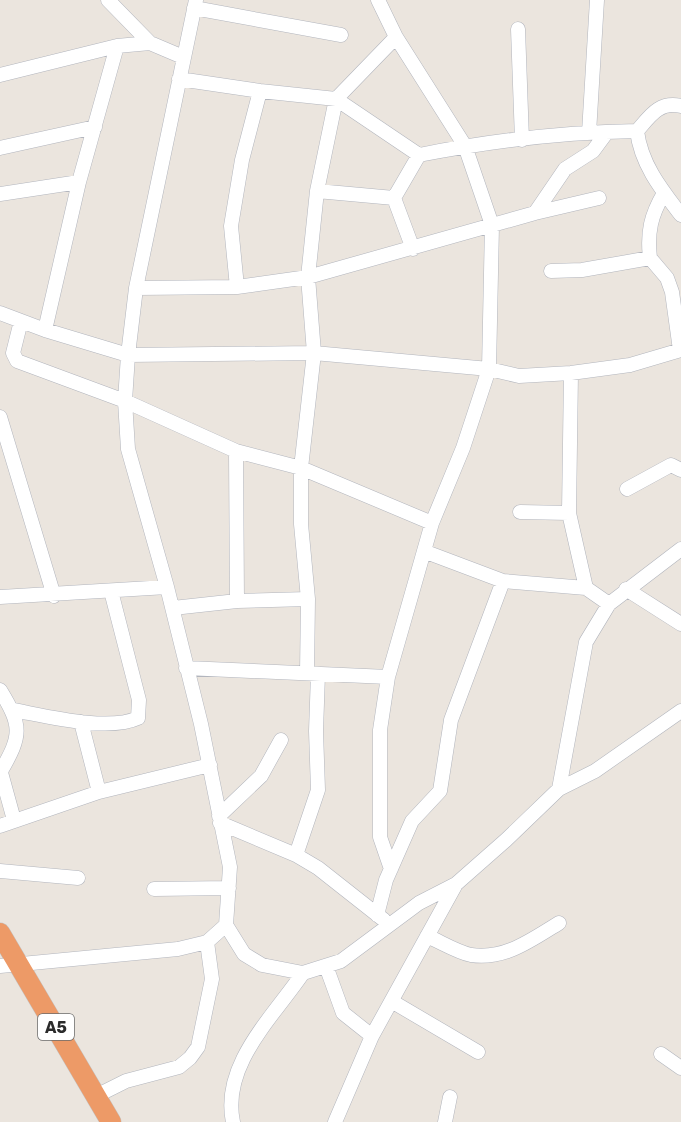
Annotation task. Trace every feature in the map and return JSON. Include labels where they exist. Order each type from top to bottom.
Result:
[{"type":"highway","name":"A5","points":[[0,933],[111,1122]]},
{"type":"street","points":[[108,0],[150,43],[183,57]]},
{"type":"street","points":[[378,0],[396,37],[465,146],[492,225],[489,369],[464,448],[432,523],[426,552],[388,677],[380,730],[380,837],[392,868]]},
{"type":"street","points":[[589,133],[597,0]]},
{"type":"street","points":[[341,35],[195,4],[136,288],[125,400],[129,449],[173,608],[210,765],[230,867],[226,925],[244,954],[252,961],[303,973],[341,961],[419,903],[456,884],[559,789],[595,771],[681,711]]},
{"type":"street","points":[[518,28],[522,140]]},
{"type":"street","points":[[296,855],[318,790],[308,598],[301,524],[301,468],[314,353],[308,278],[317,191],[336,99],[396,37]]},
{"type":"street","points":[[0,75],[117,46],[150,43]]},
{"type":"street","points":[[45,330],[79,182],[117,46]]},
{"type":"street","points":[[179,78],[260,91],[336,99],[419,155],[465,146],[589,133],[637,131],[661,107],[681,106]]},
{"type":"street","points":[[237,287],[231,226],[242,160],[260,91]]},
{"type":"street","points":[[0,148],[95,127]]},
{"type":"street","points":[[637,131],[639,149],[664,193],[681,215]]},
{"type":"street","points":[[535,213],[565,169],[593,151],[607,132]]},
{"type":"street","points":[[394,198],[419,155]]},
{"type":"street","points":[[0,195],[79,182]]},
{"type":"street","points":[[317,191],[394,198]]},
{"type":"street","points":[[0,313],[45,330],[128,355],[314,353],[489,369],[519,376],[571,373],[630,365],[681,350],[672,292],[667,278],[650,258],[648,236],[652,217],[664,193]]},
{"type":"street","points":[[394,198],[413,249]]},
{"type":"street","points":[[136,288],[237,287],[308,278],[535,213],[598,198]]},
{"type":"street","points":[[551,272],[582,270],[650,258]]},
{"type":"street","points":[[21,321],[14,352],[17,361],[125,400],[236,451],[301,468],[432,523]]},
{"type":"street","points":[[571,373],[569,513],[586,588]]},
{"type":"street","points":[[0,417],[54,596]]},
{"type":"street","points":[[236,451],[237,601]]},
{"type":"street","points":[[627,489],[671,465],[675,464],[681,470]]},
{"type":"street","points":[[520,512],[569,513]]},
{"type":"street","points":[[559,789],[586,642],[609,604],[681,549]]},
{"type":"street","points":[[426,552],[503,581],[586,588],[609,604]]},
{"type":"street","points":[[377,915],[392,868],[412,821],[440,791],[451,720],[503,581]]},
{"type":"street","points":[[0,597],[54,596],[167,587]]},
{"type":"street","points":[[626,589],[681,624]]},
{"type":"street","points":[[13,710],[81,722],[130,722],[138,718],[140,712],[111,591]]},
{"type":"street","points":[[173,608],[237,601],[308,598]]},
{"type":"street","points":[[186,668],[388,677]]},
{"type":"street","points":[[0,690],[13,710],[19,728],[18,738],[1,770],[14,820]]},
{"type":"street","points":[[81,722],[99,792]]},
{"type":"street","points":[[220,819],[261,776],[282,740]]},
{"type":"street","points":[[0,826],[99,792],[210,765]]},
{"type":"street","points":[[220,819],[318,868],[390,926]]},
{"type":"street","points":[[0,871],[78,878]]},
{"type":"street","points":[[335,1122],[372,1036],[393,1002],[456,884]]},
{"type":"street","points":[[154,889],[229,888]]},
{"type":"street","points":[[428,936],[470,954],[493,955],[515,950],[559,923]]},
{"type":"street","points":[[0,966],[21,966],[178,949],[207,942],[226,925]]},
{"type":"street","points":[[96,1096],[126,1081],[179,1067],[198,1047],[212,979],[207,942]]},
{"type":"street","points":[[326,966],[343,1013],[372,1036]]},
{"type":"street","points":[[233,1122],[231,1089],[236,1072],[260,1033],[303,973]]},
{"type":"street","points":[[393,1002],[478,1052]]},
{"type":"street","points":[[661,1054],[681,1068]]},
{"type":"street","points":[[445,1122],[450,1097]]}]
